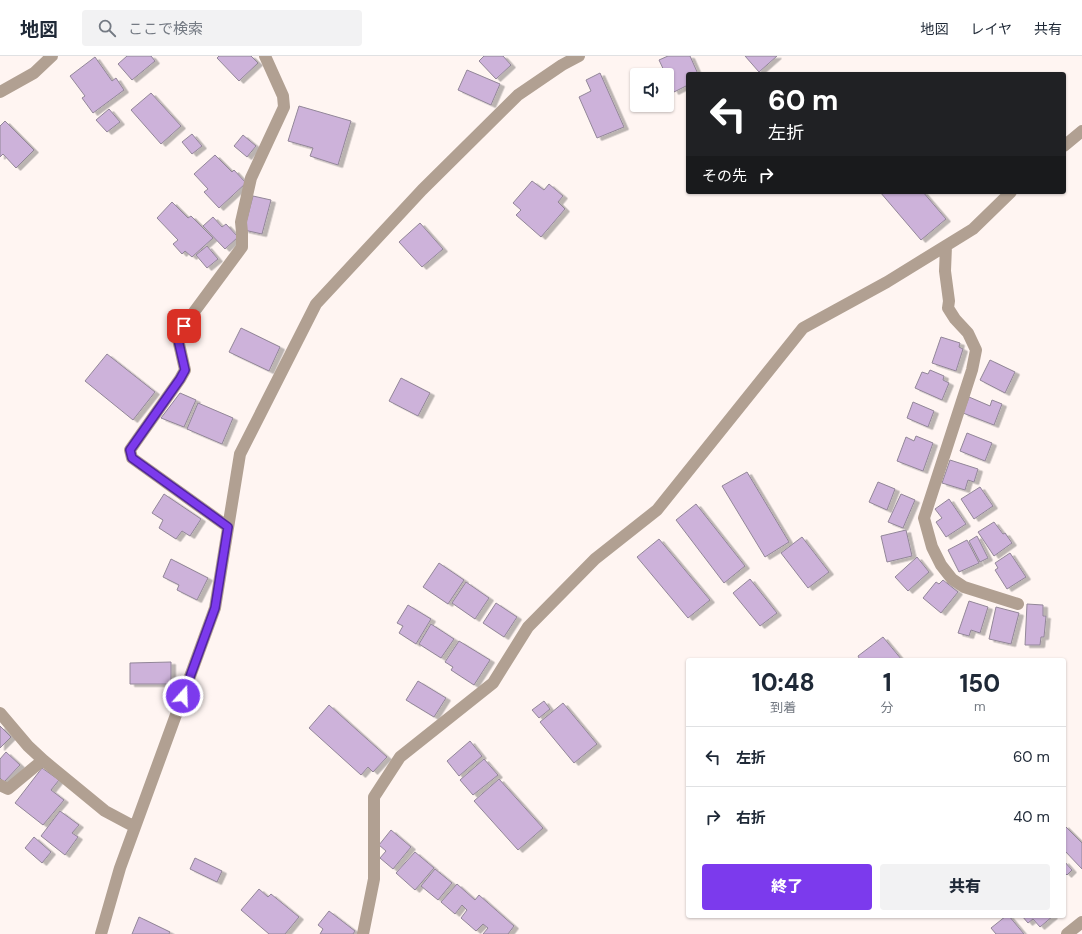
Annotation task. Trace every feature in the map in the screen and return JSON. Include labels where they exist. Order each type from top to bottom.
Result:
[{"type":"street","points":[[0,92],[34,73],[52,56]]},
{"type":"street","points":[[228,527],[132,458],[130,450],[185,370],[177,335],[242,247],[241,222],[252,178],[284,107],[283,96],[265,56]]},
{"type":"street","points":[[101,934],[120,868],[215,608],[240,454],[316,304],[422,190],[518,95],[578,56]]},
{"type":"street","points":[[1066,144],[1082,131]]},
{"type":"street","points":[[363,934],[374,879],[374,797],[400,757],[493,683],[528,627],[595,559],[657,510],[803,328],[887,282],[973,230],[1009,194]]},
{"type":"street","points":[[946,246],[945,271],[949,301],[948,308],[954,319],[968,333],[976,350],[972,370],[924,518],[932,546],[941,566],[952,579],[970,590],[1018,604]]},
{"type":"street","points":[[0,713],[28,746],[43,760],[105,811],[135,827]]},
{"type":"street","points":[[0,785],[8,789],[43,760]]},
{"type":"street","points":[[1067,934],[1082,922]]},
{"type":"building","points":[[127,56],[151,56],[155,61],[132,80],[118,64]]},
{"type":"building","points":[[219,56],[251,56],[258,63],[239,81],[217,58]]},
{"type":"building","points":[[484,56],[503,56],[511,65],[496,79],[479,61]]},
{"type":"building","points":[[668,56],[690,56],[697,72],[686,72],[686,86],[674,92],[674,68],[663,68],[659,60]]},
{"type":"building","points":[[745,56],[777,56],[759,72]]},
{"type":"building","points":[[95,57],[112,81],[116,78],[124,90],[93,113],[82,98],[85,96],[70,76]]},
{"type":"building","points":[[467,70],[500,84],[491,105],[458,90]]},
{"type":"building","points":[[600,73],[624,127],[597,138],[579,97],[591,91],[586,80]]},
{"type":"building","points":[[151,93],[181,126],[161,144],[131,110]]},
{"type":"building","points":[[299,106],[351,121],[338,165],[310,156],[313,148],[288,141]]},
{"type":"building","points":[[109,109],[120,122],[107,132],[96,120]]},
{"type":"building","points":[[5,121],[34,150],[16,168],[3,154],[0,157],[0,126]]},
{"type":"building","points":[[192,134],[202,146],[192,154],[182,142]]},
{"type":"building","points":[[243,135],[256,146],[247,157],[234,146]]},
{"type":"building","points":[[215,155],[232,172],[234,170],[246,183],[219,208],[204,192],[208,189],[194,174]]},
{"type":"building","points":[[532,181],[544,190],[549,184],[563,196],[558,202],[565,209],[541,237],[516,215],[521,210],[513,203]]},
{"type":"building","points":[[882,194],[925,194],[946,219],[921,240]]},
{"type":"building","points":[[253,196],[271,200],[262,234],[244,230]]},
{"type":"building","points":[[172,202],[188,218],[191,216],[213,238],[192,257],[185,251],[182,254],[173,244],[178,240],[157,218]]},
{"type":"building","points":[[213,217],[222,227],[226,224],[238,237],[225,249],[203,226]]},
{"type":"building","points":[[420,223],[443,249],[422,267],[399,242]]},
{"type":"building","points":[[207,246],[218,259],[207,268],[196,255]]},
{"type":"building","points":[[241,328],[280,347],[269,371],[229,352]]},
{"type":"building","points":[[941,337],[960,343],[959,347],[963,349],[956,371],[932,363]]},
{"type":"building","points":[[107,354],[155,392],[133,420],[85,381]]},
{"type":"building","points":[[990,360],[1015,372],[1005,393],[980,380]]},
{"type":"building","points":[[930,370],[944,376],[943,380],[949,383],[942,400],[915,388],[922,372],[928,374]]},
{"type":"building","points":[[401,378],[430,393],[418,416],[389,401]]},
{"type":"building","points":[[180,393],[196,400],[184,427],[161,418]]},
{"type":"building","points":[[969,397],[990,406],[992,400],[1002,404],[994,425],[963,413]]},
{"type":"building","points":[[913,402],[934,411],[928,427],[907,418]]},
{"type":"building","points":[[198,403],[233,418],[222,444],[187,429]]},
{"type":"building","points":[[967,433],[992,443],[985,461],[960,451]]},
{"type":"building","points":[[916,436],[933,443],[923,471],[897,461],[906,437],[914,441]]},
{"type":"building","points":[[950,460],[978,469],[974,482],[968,480],[965,490],[942,483]]},
{"type":"building","points":[[747,472],[789,542],[765,557],[722,486]]},
{"type":"building","points":[[878,482],[895,489],[887,510],[869,502]]},
{"type":"building","points":[[980,487],[993,506],[974,519],[961,499]]},
{"type":"building","points":[[164,494],[201,519],[190,536],[182,531],[176,539],[159,528],[163,520],[152,513]]},
{"type":"building","points":[[901,494],[915,500],[903,528],[888,522]]},
{"type":"building","points":[[949,499],[966,524],[946,537],[936,522],[942,518],[935,509]]},
{"type":"building","points":[[696,504],[745,566],[724,583],[676,520]]},
{"type":"building","points":[[994,522],[1012,543],[994,556],[978,532]]},
{"type":"building","points":[[906,530],[912,556],[887,562],[881,536]]},
{"type":"building","points":[[977,536],[988,558],[980,562],[969,541]]},
{"type":"building","points":[[802,537],[829,572],[808,588],[781,553]]},
{"type":"building","points":[[659,539],[710,600],[688,618],[637,557]]},
{"type":"building","points":[[967,540],[979,563],[959,572],[948,550]]},
{"type":"building","points":[[1010,553],[1026,577],[1007,589],[995,570],[998,568],[995,563]]},
{"type":"building","points":[[917,557],[929,572],[908,591],[895,577]]},
{"type":"building","points":[[171,559],[208,578],[197,600],[177,590],[179,585],[163,577]]},
{"type":"building","points":[[439,563],[464,580],[448,604],[423,587]]},
{"type":"building","points":[[750,579],[777,613],[760,626],[733,593]]},
{"type":"building","points":[[943,580],[958,592],[941,613],[923,598],[936,582],[939,584]]},
{"type":"building","points":[[466,582],[489,598],[475,619],[452,603]]},
{"type":"building","points":[[969,601],[988,607],[980,633],[971,630],[969,636],[958,633]]},
{"type":"building","points":[[496,603],[517,617],[504,637],[483,623]]},
{"type":"building","points":[[1027,604],[1043,605],[1043,616],[1046,616],[1044,637],[1041,637],[1040,645],[1025,645]]},
{"type":"building","points":[[408,605],[431,619],[416,644],[399,633],[403,626],[397,623]]},
{"type":"building","points":[[996,607],[1019,613],[1011,644],[989,639]]},
{"type":"building","points":[[431,624],[454,639],[441,658],[419,644]]},
{"type":"building","points":[[883,637],[900,658],[859,658],[858,656]]},
{"type":"building","points":[[459,641],[490,660],[474,685],[451,670],[453,667],[445,662]]},
{"type":"building","points":[[171,662],[171,684],[130,684],[130,663]]},
{"type":"building","points":[[418,681],[446,698],[434,717],[406,700]]},
{"type":"building","points":[[544,701],[550,709],[539,718],[532,710]]},
{"type":"building","points":[[563,703],[597,744],[574,763],[540,722]]},
{"type":"building","points":[[329,705],[387,757],[373,772],[368,767],[361,775],[309,728]]},
{"type":"building","points":[[0,726],[11,737],[0,748]]},
{"type":"building","points":[[470,741],[482,756],[459,776],[447,761]]},
{"type":"building","points":[[6,752],[20,765],[4,782],[0,778],[0,759]]},
{"type":"building","points":[[484,759],[498,775],[473,795],[460,780]]},
{"type":"building","points":[[42,768],[59,780],[51,790],[64,800],[43,825],[15,803]]},
{"type":"building","points":[[499,779],[543,828],[518,850],[474,801]]},
{"type":"building","points":[[60,811],[79,825],[72,833],[78,837],[65,855],[41,836]]},
{"type":"building","points":[[1066,827],[1082,843],[1082,869],[1066,852]]},
{"type":"building","points":[[391,830],[411,847],[393,869],[380,858],[386,851],[379,845]]},
{"type":"building","points":[[34,837],[51,852],[42,863],[25,848]]},
{"type":"building","points":[[415,852],[434,868],[415,890],[396,873]]},
{"type":"building","points":[[195,858],[222,871],[217,882],[190,869]]},
{"type":"building","points":[[1066,863],[1072,870],[1067,875],[1066,874]]},
{"type":"building","points":[[435,869],[452,883],[438,900],[421,886]]},
{"type":"building","points":[[457,884],[475,900],[479,895],[514,926],[508,934],[483,934],[488,928],[483,924],[476,931],[461,918],[467,910],[462,905],[455,914],[441,902]]},
{"type":"building","points":[[259,889],[268,897],[271,894],[299,917],[285,934],[269,934],[241,910]]},
{"type":"building","points":[[329,911],[355,931],[353,934],[320,934],[323,929],[318,925]]},
{"type":"building","points":[[139,917],[170,932],[169,934],[132,934]]},
{"type":"building","points":[[1004,918],[1011,918],[1024,934],[996,934],[991,928]]},
{"type":"building","points":[[1024,918],[1051,918],[1040,927],[1033,919],[1028,923]]},
{"type":"route","points":[[183,696],[215,608],[228,527],[132,458],[130,450],[185,370],[177,335],[184,326]]}]
